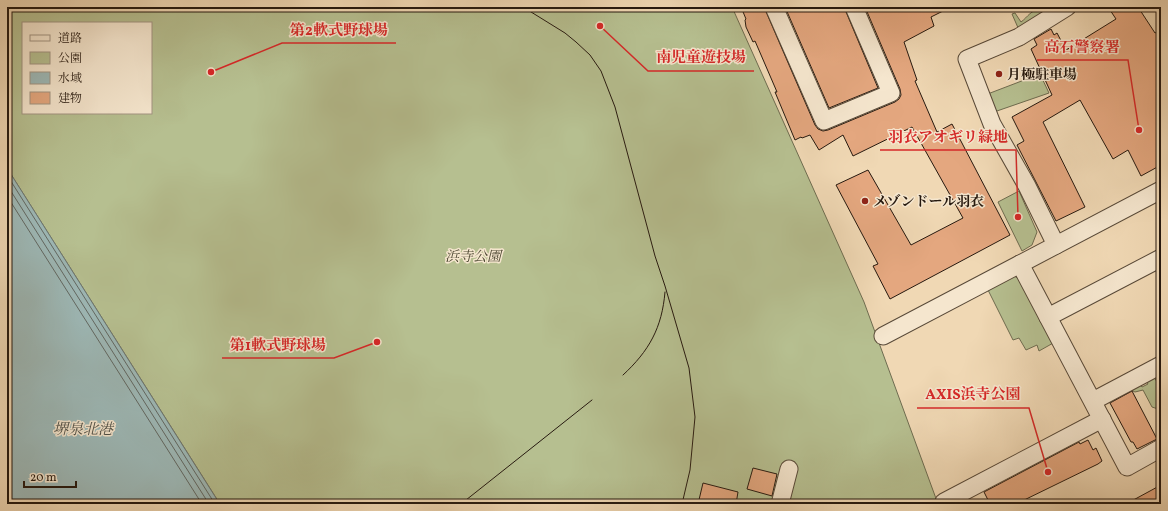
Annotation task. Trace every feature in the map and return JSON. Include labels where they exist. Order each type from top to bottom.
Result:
[{"type":"street","points":[[774,7],[824,122],[891,93],[854,7]]},
{"type":"street","points":[[1056,245],[1027,186],[992,124],[967,58],[1019,37],[1067,7]]},
{"type":"street","points":[[883,336],[1161,190]]},
{"type":"street","points":[[1048,317],[1161,258]]},
{"type":"street","points":[[1020,264],[1127,467],[1161,448]]},
{"type":"street","points":[[1093,401],[1161,365]]},
{"type":"street","points":[[944,502],[1102,419]]},
{"type":"street","points":[[780,504],[789,469]]},
{"type":"green space","name":"浜寺公園","points":[[7,7],[732,7],[864,302],[938,504],[220,504],[7,168]]},
{"type":"green space","points":[[1043,7],[1052,7],[1019,30],[1012,14],[1015,13],[1021,22],[1032,12],[1041,10]]},
{"type":"green space","points":[[1040,74],[1049,93],[994,112],[985,95]]},
{"type":"green space","points":[[1019,191],[1037,232],[1032,245],[1022,251],[998,202]]},
{"type":"green space","points":[[1013,275],[1020,280],[1055,342],[1039,351],[1037,345],[1026,350],[1019,338],[1013,340],[987,288]]},
{"type":"green space","points":[[1153,375],[1161,389],[1161,410],[1152,407],[1143,390],[1135,392],[1131,390],[1138,382],[1142,387],[1148,384],[1145,379]]},
{"type":"water","name":"堺泉北港","points":[[7,168],[216,498],[220,504],[7,504]]},
{"type":"building","points":[[741,7],[764,7],[815,125],[818,129],[823,131],[895,102],[901,95],[900,89],[865,7],[951,7],[931,17],[934,26],[904,42],[917,80],[915,81],[937,132],[952,124],[1010,235],[890,299],[873,266],[878,264],[836,185],[868,170],[911,245],[963,218],[912,127],[853,156],[843,135],[819,150],[810,135],[795,140],[775,92],[777,92],[755,41],[753,42],[746,27],[746,19]]},
{"type":"building","points":[[785,7],[844,7],[878,88],[829,108]]},
{"type":"building","points":[[1108,7],[1138,7],[1155,33],[1161,30],[1161,165],[1141,176],[1128,150],[1113,159],[1080,100],[1043,122],[1085,207],[1056,221],[1017,145],[1024,141],[1012,117],[1052,95],[1031,49],[1037,45],[1034,39],[1051,29],[1054,35],[1057,33],[1066,50],[1116,19]]},
{"type":"building","points":[[1132,391],[1157,439],[1137,449],[1133,442],[1131,442],[1110,403]]},
{"type":"building","points":[[1088,440],[1093,450],[1096,448],[1102,461],[1098,464],[1016,504],[990,504],[984,492],[1079,442],[1080,444]]},
{"type":"building","points":[[753,468],[777,474],[772,496],[747,489]]},
{"type":"building","points":[[703,483],[738,492],[736,504],[698,504]]},
{"type":"building","points":[[1161,485],[1161,504],[1126,504]]},
{"type":"tram line","points":[[523,7],[565,33],[590,55],[601,71],[615,107],[655,256],[689,368],[695,417],[690,470],[682,504]]},
{"type":"tram line","points":[[623,375],[640,357],[653,338],[661,317],[665,292]]},
{"type":"tram line","points":[[461,504],[592,400]]},
{"type":"place","name":"南児童遊技場","points":[[600,26]]},
{"type":"place","name":"第2軟式野球場","points":[[211,72]]},
{"type":"place","name":"月極駐車場","points":[[999,74]]},
{"type":"place","name":"高石警察署","points":[[1139,130]]},
{"type":"place","name":"メゾンドール羽衣","points":[[865,201]]},
{"type":"place","name":"羽衣アオギリ緑地","points":[[1018,217]]},
{"type":"place","name":"第1軟式野球場","points":[[377,342]]},
{"type":"place","name":"AXIS浜寺公園","points":[[1048,472]]}]
